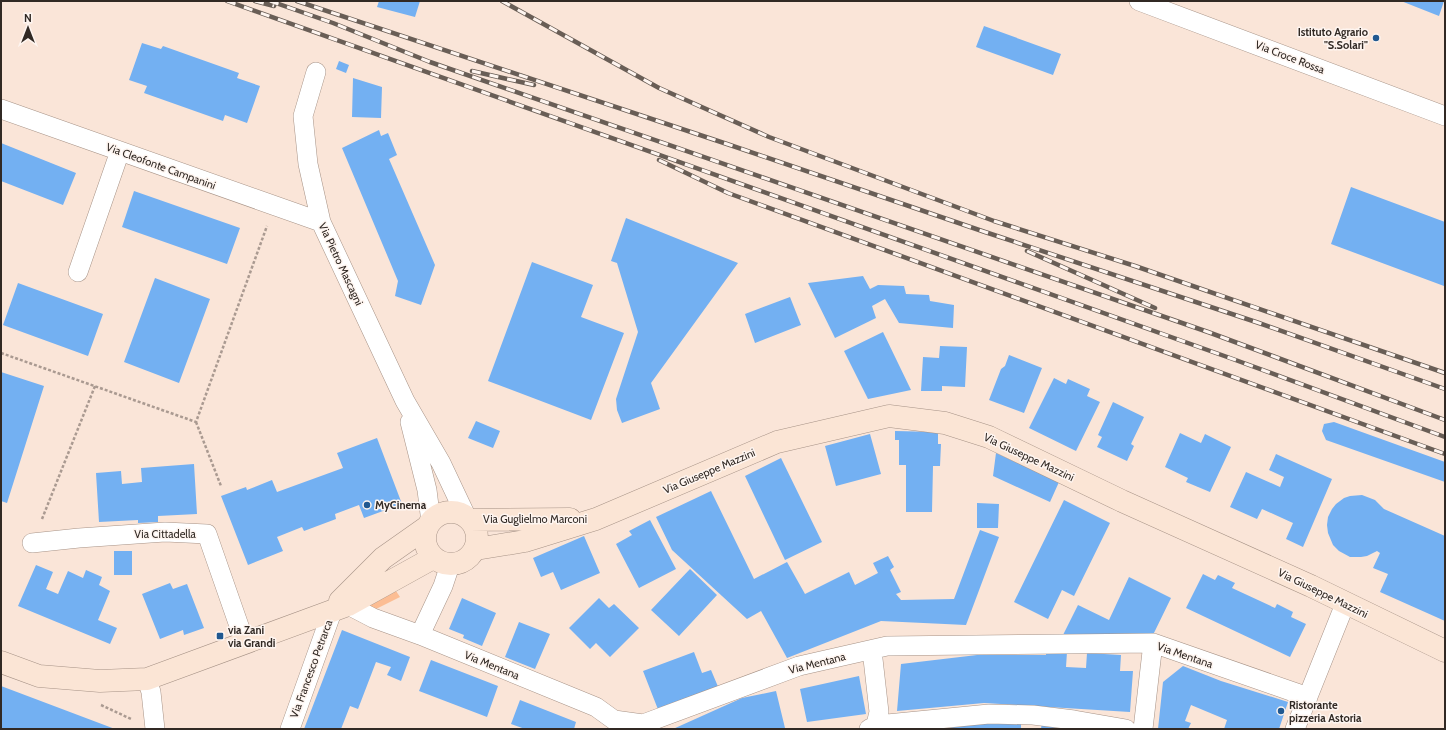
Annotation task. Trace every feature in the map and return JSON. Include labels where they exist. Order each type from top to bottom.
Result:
[{"type":"street","name":"Via Croce Rossa","points":[[1139,1],[1444,115]]},
{"type":"street","name":"Via Pietro Mascagni","points":[[316,72],[303,116],[308,164],[321,222],[405,401],[441,463],[468,518]]},
{"type":"street","name":"Via Cleofonte Campanini","points":[[1,109],[321,222]]},
{"type":"street","points":[[78,272],[120,151]]},
{"type":"street","name":"Via Pietro Mascagni","points":[[405,401],[427,490],[429,525]]},
{"type":"street","name":"Via Giuseppe Mazzini","points":[[596,519],[777,442],[889,416],[945,423],[989,437],[1122,501],[1311,586],[1445,652]]},
{"type":"street","name":"Via Guglielmo Marconi","points":[[429,525],[438,516],[450,512],[460,514],[468,518],[478,534],[476,549],[525,540],[596,519]]},
{"type":"street","name":"Via Guglielmo Marconi","points":[[468,518],[517,520],[596,519]]},
{"type":"street","points":[[429,525],[425,536],[427,548],[442,561],[457,565],[471,557],[476,549]]},
{"type":"street","points":[[340,607],[383,558],[429,525]]},
{"type":"street","name":"Via Cittadella","points":[[32,543],[165,532],[207,534],[244,643]]},
{"type":"street","points":[[1,662],[39,676],[100,681],[147,679],[340,607],[442,561]]},
{"type":"street","points":[[420,635],[443,586],[442,561]]},
{"type":"street","points":[[1295,729],[1345,604]]},
{"type":"street","name":"Via Mentana","points":[[340,607],[420,635],[596,707],[609,724],[644,726],[799,666],[887,646],[1153,643],[1308,697]]},
{"type":"street","name":"Via Francesco Petrarca","points":[[290,729],[340,607]]},
{"type":"street","points":[[1143,729],[1153,643]]},
{"type":"street","points":[[872,650],[880,712],[874,728],[989,714],[1033,722],[1074,720],[1100,727],[1126,729]]},
{"type":"street","points":[[147,679],[151,692],[155,729]]},
{"type":"path","points":[[221,486],[196,422],[274,206]]},
{"type":"path","points":[[1,353],[196,422]]},
{"type":"path","points":[[32,543],[95,386]]},
{"type":"shaded area","points":[[394,588],[400,597],[374,610],[362,605]]},
{"type":"building","points":[[379,1],[420,1],[415,17],[377,7]]},
{"type":"building","points":[[1401,1],[1444,1],[1439,16]]},
{"type":"building","points":[[984,26],[1061,54],[1053,75],[976,47]]},
{"type":"building","points":[[142,43],[161,49],[163,46],[239,73],[237,78],[260,86],[247,123],[225,115],[223,121],[144,93],[147,86],[129,80]]},
{"type":"building","points":[[339,61],[349,65],[346,73],[336,69]]},
{"type":"building","points":[[353,78],[382,87],[381,118],[352,117]]},
{"type":"building","points":[[379,130],[381,136],[388,133],[397,155],[389,159],[435,265],[421,305],[395,296],[398,281],[342,148]]},
{"type":"building","points":[[1,143],[76,173],[63,205],[1,181]]},
{"type":"building","points":[[1351,187],[1445,222],[1444,286],[1331,244]]},
{"type":"building","points":[[134,191],[240,228],[227,264],[122,227]]},
{"type":"building","points":[[626,218],[738,263],[651,383],[660,409],[622,423],[617,410],[616,399],[638,332],[617,263],[611,261]]},
{"type":"building","points":[[532,262],[593,285],[581,317],[624,333],[591,420],[488,381]]},
{"type":"building","points":[[863,276],[870,289],[878,285],[904,286],[906,294],[929,295],[930,301],[954,305],[953,328],[899,323],[885,299],[872,306],[876,318],[835,338],[808,283]]},
{"type":"building","points":[[155,278],[210,299],[179,383],[124,362]]},
{"type":"building","points":[[18,283],[103,314],[88,356],[3,325]]},
{"type":"building","points":[[790,297],[801,325],[755,343],[745,314]]},
{"type":"building","points":[[883,332],[911,390],[868,399],[844,351]]},
{"type":"building","points":[[940,346],[967,347],[965,387],[942,386],[942,391],[921,391],[923,357],[939,358]]},
{"type":"building","points":[[1009,355],[1042,368],[1024,413],[989,400],[1001,369],[1005,366]]},
{"type":"building","points":[[1,372],[44,386],[7,503],[1,501]]},
{"type":"building","points":[[1054,378],[1066,384],[1068,379],[1090,389],[1087,396],[1100,402],[1076,451],[1029,428]]},
{"type":"building","points":[[1113,402],[1144,417],[1131,444],[1134,446],[1127,461],[1097,447],[1102,437],[1098,435]]},
{"type":"building","points":[[476,421],[500,431],[493,448],[468,438]]},
{"type":"building","points":[[1334,422],[1445,462],[1445,482],[1326,440],[1322,431],[1324,424]]},
{"type":"building","points":[[895,431],[938,432],[938,444],[941,444],[940,466],[933,466],[932,512],[906,512],[906,465],[899,465],[899,440],[895,440]]},
{"type":"building","points":[[1180,433],[1201,443],[1205,434],[1231,447],[1210,492],[1186,482],[1188,478],[1165,467]]},
{"type":"building","points":[[870,434],[881,474],[836,486],[825,446]]},
{"type":"building","points":[[377,438],[402,504],[364,518],[359,505],[335,514],[336,519],[304,531],[302,527],[277,537],[283,551],[248,565],[221,496],[246,487],[247,490],[272,480],[277,492],[343,468],[337,453]]},
{"type":"building","points":[[996,453],[1059,482],[1050,502],[993,476]]},
{"type":"building","points":[[1276,454],[1332,479],[1303,547],[1286,539],[1293,523],[1262,509],[1257,519],[1230,507],[1246,472],[1280,487],[1284,477],[1269,470]]},
{"type":"building","points":[[781,458],[822,542],[785,560],[745,476]]},
{"type":"building","points":[[194,464],[197,514],[158,516],[158,522],[138,523],[138,520],[99,522],[96,473],[121,471],[122,484],[142,482],[141,468]]},
{"type":"building","points":[[711,491],[754,579],[787,562],[805,594],[849,572],[855,585],[878,573],[873,563],[888,556],[894,567],[890,570],[901,592],[896,594],[901,600],[954,599],[980,530],[999,537],[966,625],[881,621],[787,658],[761,611],[747,619],[672,550],[656,517]]},
{"type":"building","points":[[1362,495],[1375,500],[1384,509],[1445,536],[1445,621],[1380,592],[1388,574],[1373,568],[1380,553],[1377,551],[1367,556],[1350,557],[1339,551],[1333,545],[1328,533],[1327,525],[1328,517],[1332,509],[1344,498]]},
{"type":"building","points":[[1064,500],[1110,523],[1074,596],[1062,590],[1048,619],[1014,602]]},
{"type":"building","points":[[977,503],[999,504],[998,528],[977,528]]},
{"type":"building","points":[[650,520],[676,569],[639,588],[616,544],[632,535],[629,531]]},
{"type":"building","points":[[584,536],[600,573],[561,590],[553,572],[541,577],[533,558]]},
{"type":"building","points":[[114,551],[132,551],[132,575],[114,575]]},
{"type":"building","points":[[36,565],[53,572],[46,589],[58,594],[68,571],[83,578],[86,570],[102,577],[99,585],[110,591],[98,620],[117,628],[110,644],[18,606]]},
{"type":"building","points":[[690,569],[717,595],[679,636],[651,610]]},
{"type":"building","points":[[1203,574],[1215,580],[1218,575],[1235,583],[1232,588],[1275,608],[1277,604],[1293,612],[1291,617],[1306,624],[1290,657],[1186,608]]},
{"type":"building","points":[[1129,577],[1171,598],[1152,637],[1063,635],[1078,605],[1109,620]]},
{"type":"building","points":[[170,583],[173,589],[187,584],[204,628],[184,635],[183,630],[160,639],[142,594]]},
{"type":"building","points":[[462,598],[496,613],[482,646],[463,638],[464,635],[449,629]]},
{"type":"building","points":[[599,598],[609,608],[614,604],[639,628],[610,657],[596,643],[590,649],[569,628]]},
{"type":"building","points":[[519,622],[550,634],[535,669],[505,657]]},
{"type":"building","points":[[342,630],[410,657],[401,681],[387,675],[391,667],[376,662],[358,709],[350,706],[341,729],[304,729]]},
{"type":"building","points":[[1046,650],[1067,652],[1066,667],[1086,668],[1087,653],[1121,655],[1120,671],[1133,671],[1130,712],[984,703],[897,711],[901,664],[977,655],[1046,655]]},
{"type":"building","points":[[694,652],[702,673],[711,670],[719,689],[659,712],[643,671]]},
{"type":"building","points":[[431,660],[498,686],[487,717],[419,691]]},
{"type":"building","points":[[1183,666],[1221,681],[1288,702],[1279,729],[1224,729],[1227,720],[1191,705],[1185,721],[1191,723],[1188,729],[1158,729],[1163,682]]},
{"type":"building","points":[[859,676],[866,714],[807,722],[800,689]]},
{"type":"building","points":[[1,686],[115,729],[1,729]]},
{"type":"building","points":[[776,691],[785,728],[673,729],[742,698]]},
{"type":"building","points":[[520,700],[576,722],[574,729],[525,729],[511,724]]},
{"type":"building","points":[[1021,719],[1021,729],[948,729],[947,722]]},
{"type":"building","points":[[1042,721],[1085,729],[1041,729]]},
{"type":"railway","points":[[227,1],[1230,358],[1445,437]]},
{"type":"railway","points":[[255,1],[274,6]]},
{"type":"railway","points":[[270,1],[333,23],[430,62],[1208,332],[1445,420]]},
{"type":"railway","points":[[297,1],[1256,322],[1445,389]]},
{"type":"railway","points":[[502,1],[659,88],[769,137],[994,221],[1135,266],[1445,373]]},
{"type":"railway","points":[[472,71],[534,85]]},
{"type":"railway","points":[[659,160],[728,193],[1445,454]]},
{"type":"railway","points":[[1027,251],[1155,308]]},
{"type":"place","name":"Istituto Agrario \"S.Solari\"","points":[[1376,38]]},
{"type":"place","name":"MyCinema","points":[[367,505]]},
{"type":"place","name":"via Zani via Grandi","points":[[220,636]]},
{"type":"place","name":"Ristorante pizzeria Astoria","points":[[1281,711]]}]
